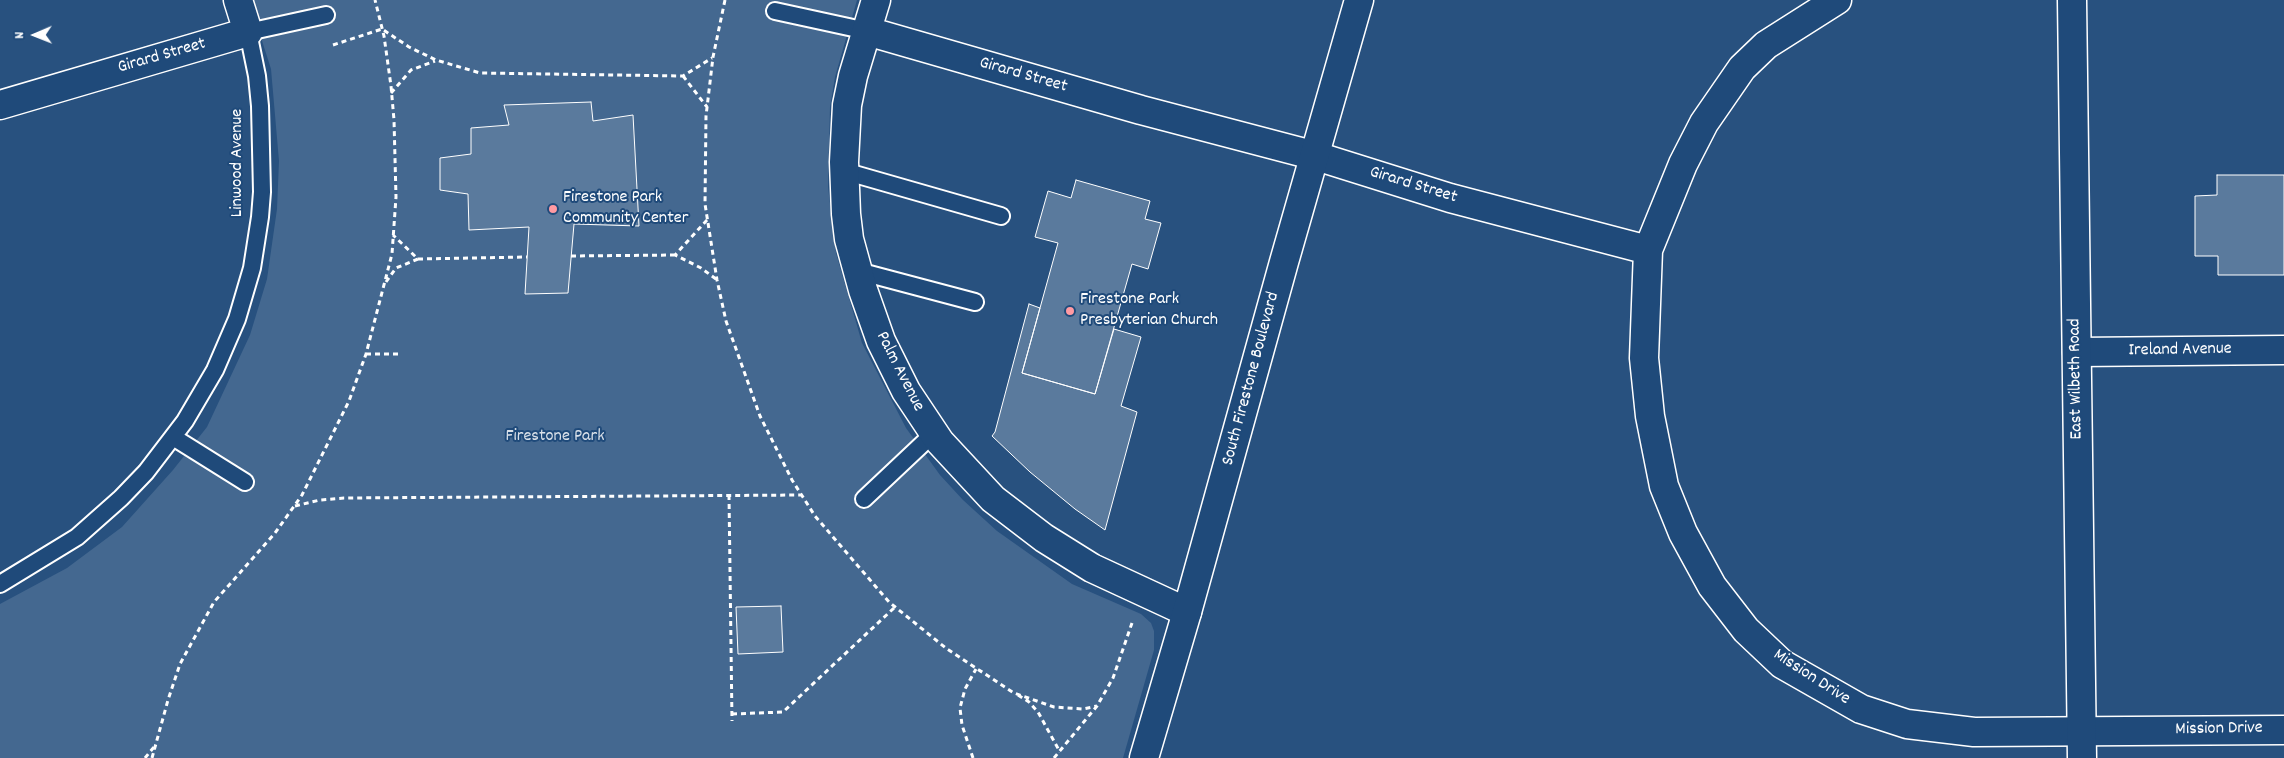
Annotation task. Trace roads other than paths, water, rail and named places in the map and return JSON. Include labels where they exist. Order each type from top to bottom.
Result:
[{"type":"street","points":[[238,0],[248,32]]},
{"type":"street","name":"Palm Avenue","points":[[876,0],[853,76],[848,105],[844,171],[849,239],[881,341],[906,391],[933,434],[993,499],[1044,538],[1092,568],[1187,612]]},
{"type":"street","name":"South Firestone Boulevard","points":[[1144,758],[1360,0]]},
{"type":"street","points":[[1648,250],[1683,164],[1704,123],[1742,68],[1766,45],[1805,18],[1837,0]]},
{"type":"street","name":"East Wilbeth Road","points":[[2072,0],[2082,745]]},
{"type":"street","name":"Girard Street","points":[[867,31],[1141,110],[1316,156],[1450,198],[1648,250]]},
{"type":"street","name":"Girard Street","points":[[0,105],[248,32]]},
{"type":"street","name":"Mission Drive","points":[[1648,250],[1644,358],[1650,416],[1664,486],[1683,533],[1712,586],[1746,630],[1782,664],[1861,709],[1907,724],[2082,745],[2284,730]]},
{"type":"street","name":"Ireland Avenue","points":[[2077,352],[2284,350]]},
{"type":"lane","points":[[775,11],[867,31]]},
{"type":"lane","name":"Girard Street","points":[[248,32],[326,15]]},
{"type":"lane","name":"Linwood Avenue","points":[[0,584],[77,537],[121,498],[146,472],[185,421],[215,370],[237,319],[252,268],[260,217],[262,192],[258,84],[248,32]]},
{"type":"lane","points":[[844,171],[1001,216]]},
{"type":"lane","points":[[858,271],[975,302]]},
{"type":"lane","points":[[864,500],[933,434]]},
{"type":"lane","points":[[173,437],[245,482]]},
{"type":"place","name":"Firestone Park Community Center","points":[[553,209]]},
{"type":"place","name":"Firestone Park Presbyterian Church","points":[[1070,311]]},
{"type":"park label","name":"Firestone Park","points":[[555,438]]}]
